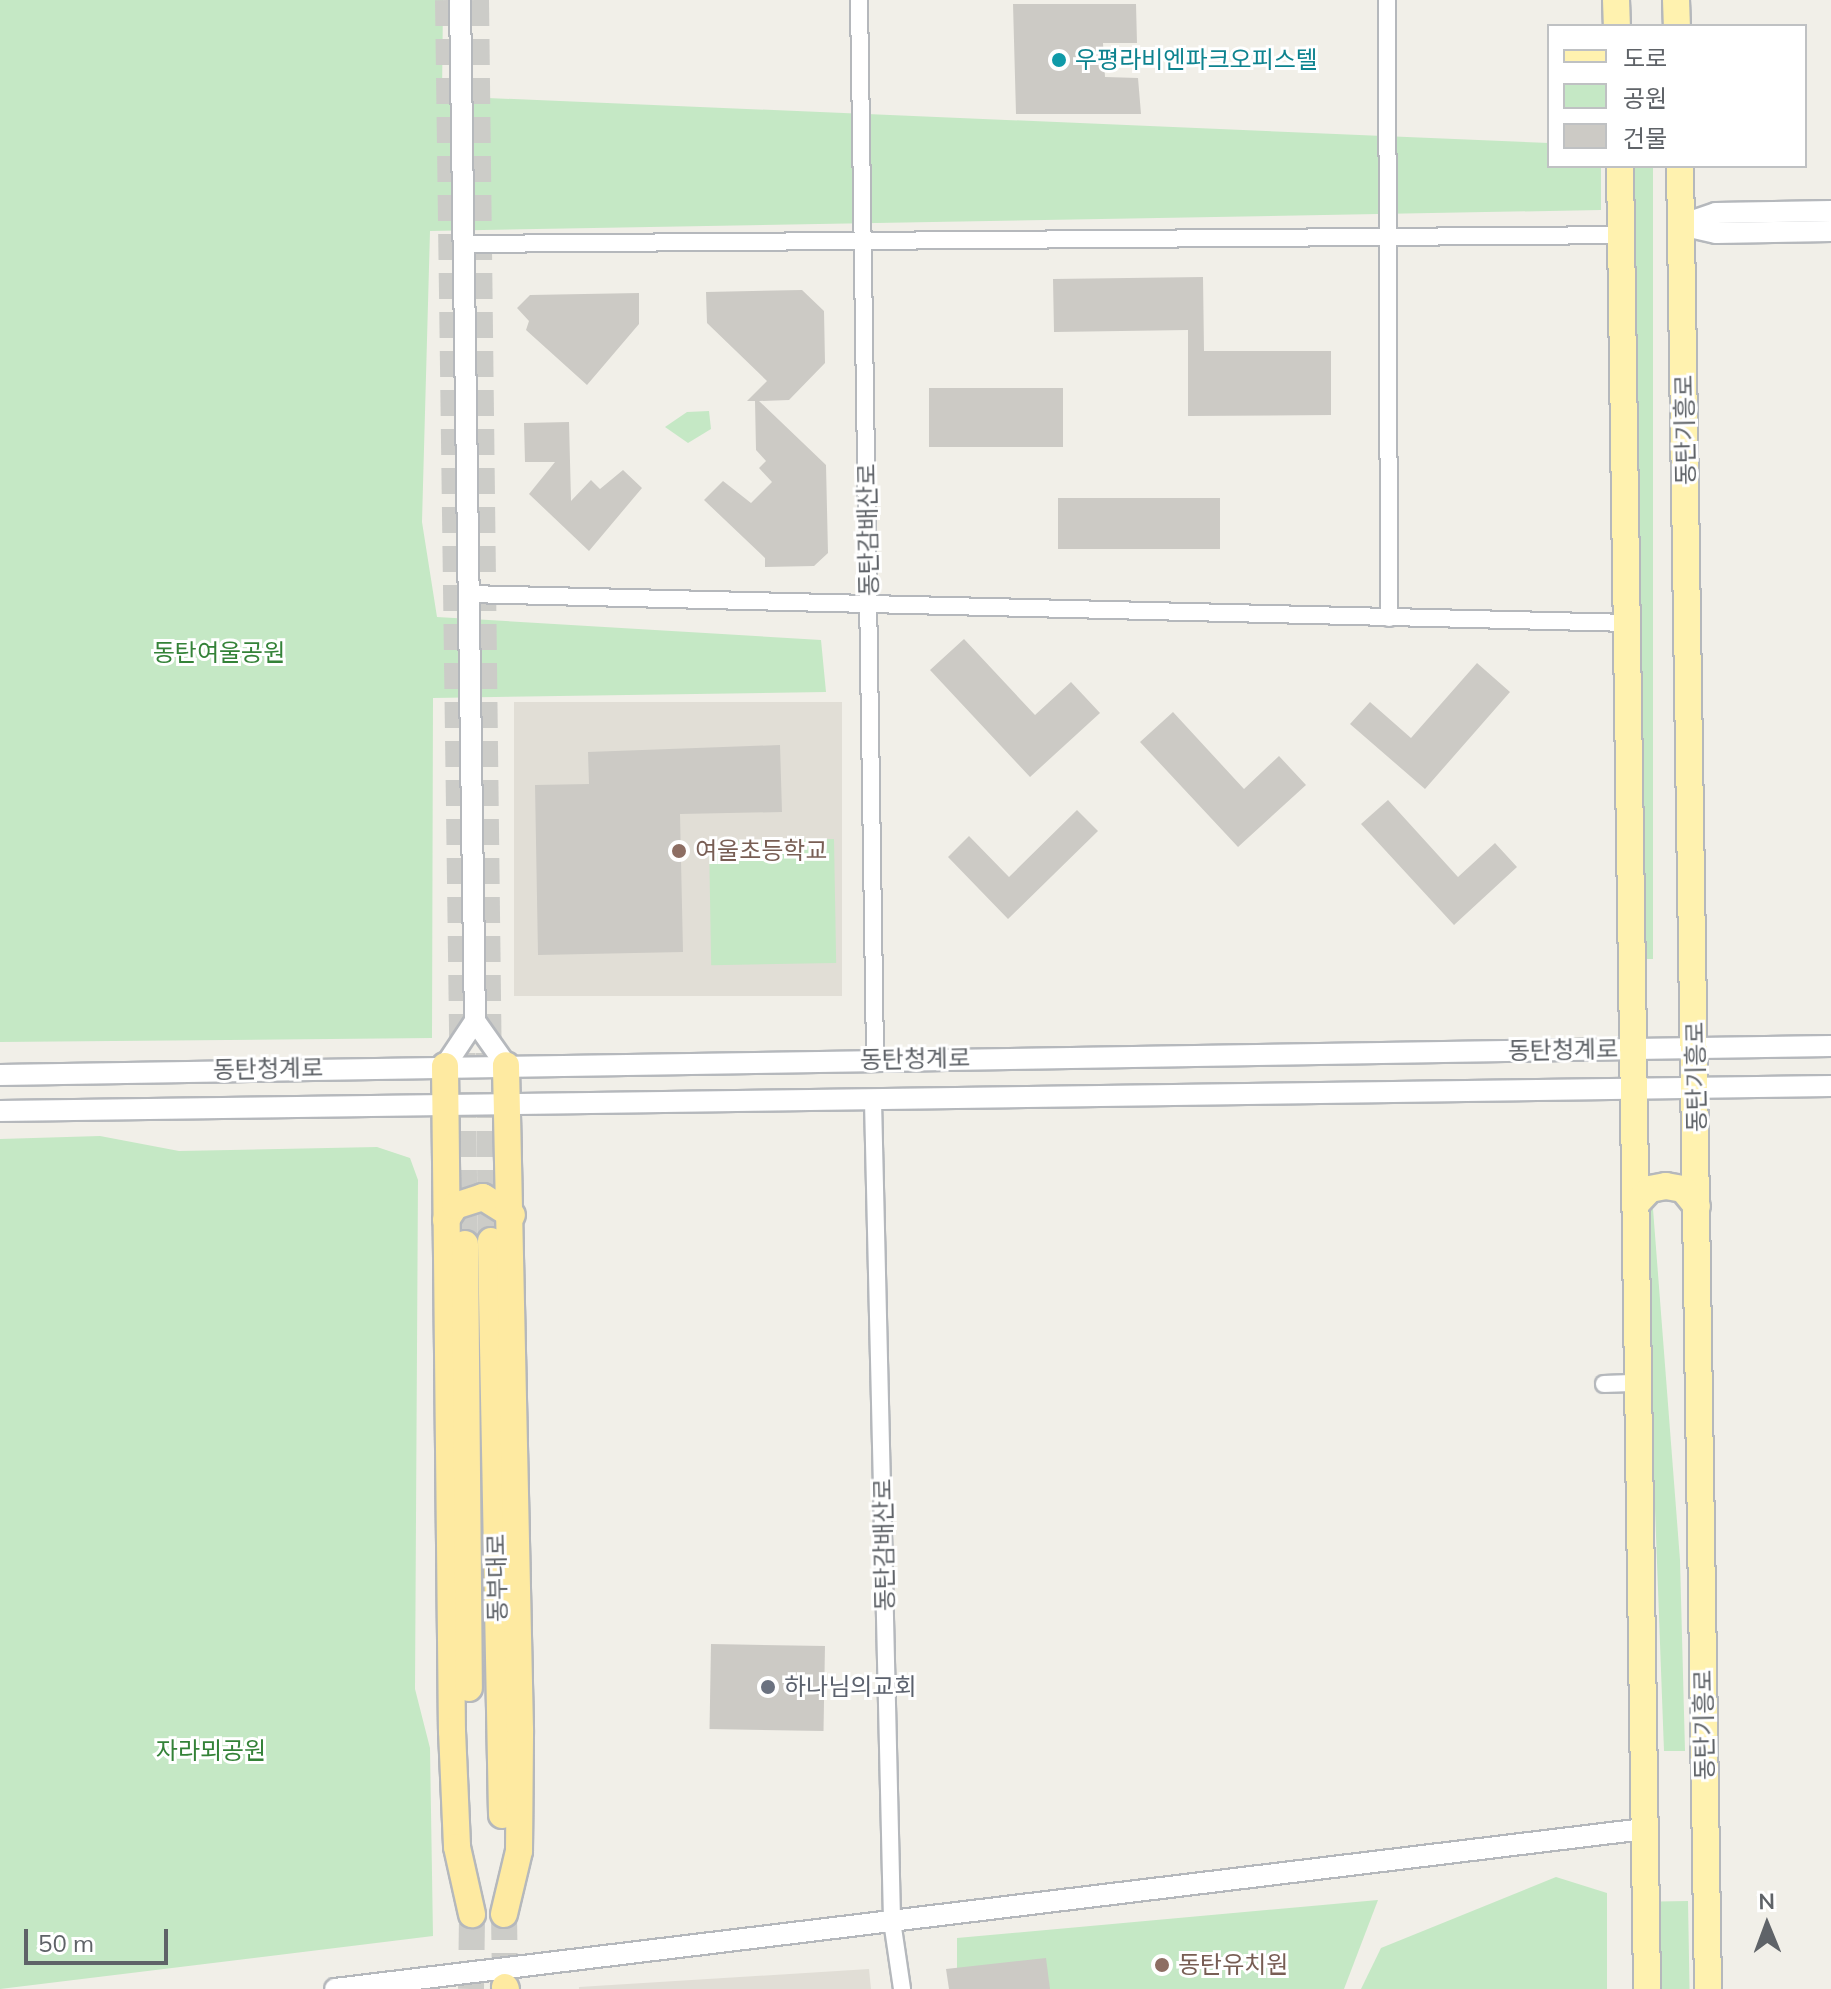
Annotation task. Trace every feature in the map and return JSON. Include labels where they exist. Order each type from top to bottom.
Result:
[{"type":"highway","points":[[506,1065],[512,1215]]},
{"type":"highway","points":[[445,1066],[446,1220]]},
{"type":"highway","points":[[446,1220],[455,1206],[483,1197],[512,1215]]},
{"type":"highway","name":"동부대로","points":[[446,1220],[452,1731],[457,1847],[472,1914],[478,1243],[504,1914],[519,1851],[512,1215]]},
{"type":"main road","points":[[1616,0],[1617,24]]},
{"type":"main road","points":[[1676,0],[1677,24]]},
{"type":"main road","points":[[1620,168],[1647,1989]]},
{"type":"main road","name":"동탄기흥로","points":[[1680,168],[1708,1989]]},
{"type":"main road","points":[[1635,1205],[1650,1189],[1666,1186],[1683,1189],[1697,1206]]},
{"type":"street","name":"동탄감배산로","points":[[859,0],[875,1059]]},
{"type":"street","points":[[1387,0],[1389,618]]},
{"type":"street","points":[[460,2],[475,1021],[506,1065]]},
{"type":"street","points":[[1681,225],[1716,213],[1831,211]]},
{"type":"street","points":[[1681,225],[1716,233],[1831,231]]},
{"type":"street","points":[[462,244],[1387,234],[1621,235]]},
{"type":"street","points":[[468,594],[1627,623]]},
{"type":"street","points":[[445,1066],[475,1021]]},
{"type":"street","name":"동탄청계로","points":[[0,1075],[1831,1046]]},
{"type":"street","name":"동탄청계로","points":[[0,1111],[564,1106],[1831,1086]]},
{"type":"street","name":"동탄감배산로","points":[[873,1101],[892,1921],[902,1989]]},
{"type":"street","points":[[1604,1384],[1638,1383]]},
{"type":"street","points":[[335,1989],[1644,1829]]},
{"type":"shaded area","name":"여울초등학교","points":[[514,702],[842,702],[842,996],[514,996]]},
{"type":"shaded area","points":[[869,1969],[871,1989],[579,1989],[579,1987]]},
{"type":"green space","name":"동탄여울공원","points":[[0,0],[443,0],[442,96],[1547,143],[1547,168],[1601,168],[1601,210],[430,231],[422,522],[437,617],[821,640],[826,692],[433,698],[432,1038],[0,1042]]},
{"type":"green space","points":[[1630,168],[1653,168],[1653,959],[1630,959]]},
{"type":"green space","points":[[709,411],[711,429],[688,443],[665,427],[687,412]]},
{"type":"green space","points":[[834,839],[836,963],[711,965],[709,841]]},
{"type":"green space","name":"자라뫼공원","points":[[100,1136],[179,1151],[377,1147],[410,1158],[418,1180],[415,1689],[430,1748],[433,1936],[0,1989],[0,1139]]},
{"type":"green space","points":[[1653,1209],[1680,1560],[1685,1751],[1664,1751],[1644,1212]]},
{"type":"green space","points":[[1556,1877],[1607,1893],[1607,1989],[1361,1989],[1381,1948]]},
{"type":"green space","points":[[1378,1900],[1344,1989],[957,1989],[957,1938]]},
{"type":"green space","points":[[1688,1901],[1690,1989],[1661,1989],[1659,1902]]},
{"type":"building","name":"우평라비엔파크오피스텔","points":[[1013,4],[1136,4],[1137,43],[1103,43],[1105,77],[1138,78],[1141,114],[1016,114]]},
{"type":"building","points":[[1203,277],[1204,351],[1331,351],[1331,415],[1188,416],[1188,330],[1054,332],[1053,279]]},
{"type":"building","points":[[802,290],[824,311],[825,363],[789,400],[759,401],[826,465],[828,553],[814,566],[765,567],[765,558],[704,500],[723,481],[751,503],[772,482],[759,468],[766,461],[756,450],[755,401],[747,401],[767,381],[707,323],[706,292]]},
{"type":"building","points":[[639,293],[639,324],[587,385],[526,330],[529,321],[517,308],[530,295]]},
{"type":"building","points":[[929,388],[1063,388],[1063,447],[929,447]]},
{"type":"building","points":[[569,422],[571,501],[591,480],[600,489],[623,470],[642,488],[589,551],[529,494],[555,462],[525,462],[524,423]]},
{"type":"building","points":[[1058,498],[1220,498],[1220,549],[1058,549]]},
{"type":"building","points":[[964,639],[1035,715],[1071,682],[1100,713],[1030,777],[930,670]]},
{"type":"building","points":[[1477,663],[1510,692],[1425,789],[1350,724],[1370,702],[1411,738]]},
{"type":"building","points":[[1173,712],[1244,789],[1279,756],[1306,785],[1238,847],[1140,742]]},
{"type":"building","points":[[780,745],[782,812],[680,814],[683,952],[538,955],[535,785],[589,784],[588,752]]},
{"type":"building","points":[[1388,800],[1458,877],[1495,843],[1517,867],[1454,925],[1361,824]]},
{"type":"building","points":[[1077,810],[1098,831],[1008,919],[948,857],[969,836],[1009,877]]},
{"type":"building","name":"하나님의교회","points":[[711,1644],[825,1646],[823,1731],[710,1729]]},
{"type":"building","points":[[1046,1958],[1050,1989],[949,1989],[946,1969]]},
{"type":"tunnel","points":[[448,0],[465,1244]]},
{"type":"tunnel","points":[[476,0],[491,1241]]},
{"type":"tunnel","points":[[471,1989],[472,1914]]},
{"type":"tunnel","points":[[504,1914],[505,1987]]},
{"type":"place","name":"우평라비엔파크오피스텔","points":[[1059,60]]},
{"type":"place","name":"여울초등학교","points":[[679,851]]},
{"type":"place","name":"하나님의교회","points":[[768,1687]]},
{"type":"place","name":"동탄유치원","points":[[1162,1965]]}]
